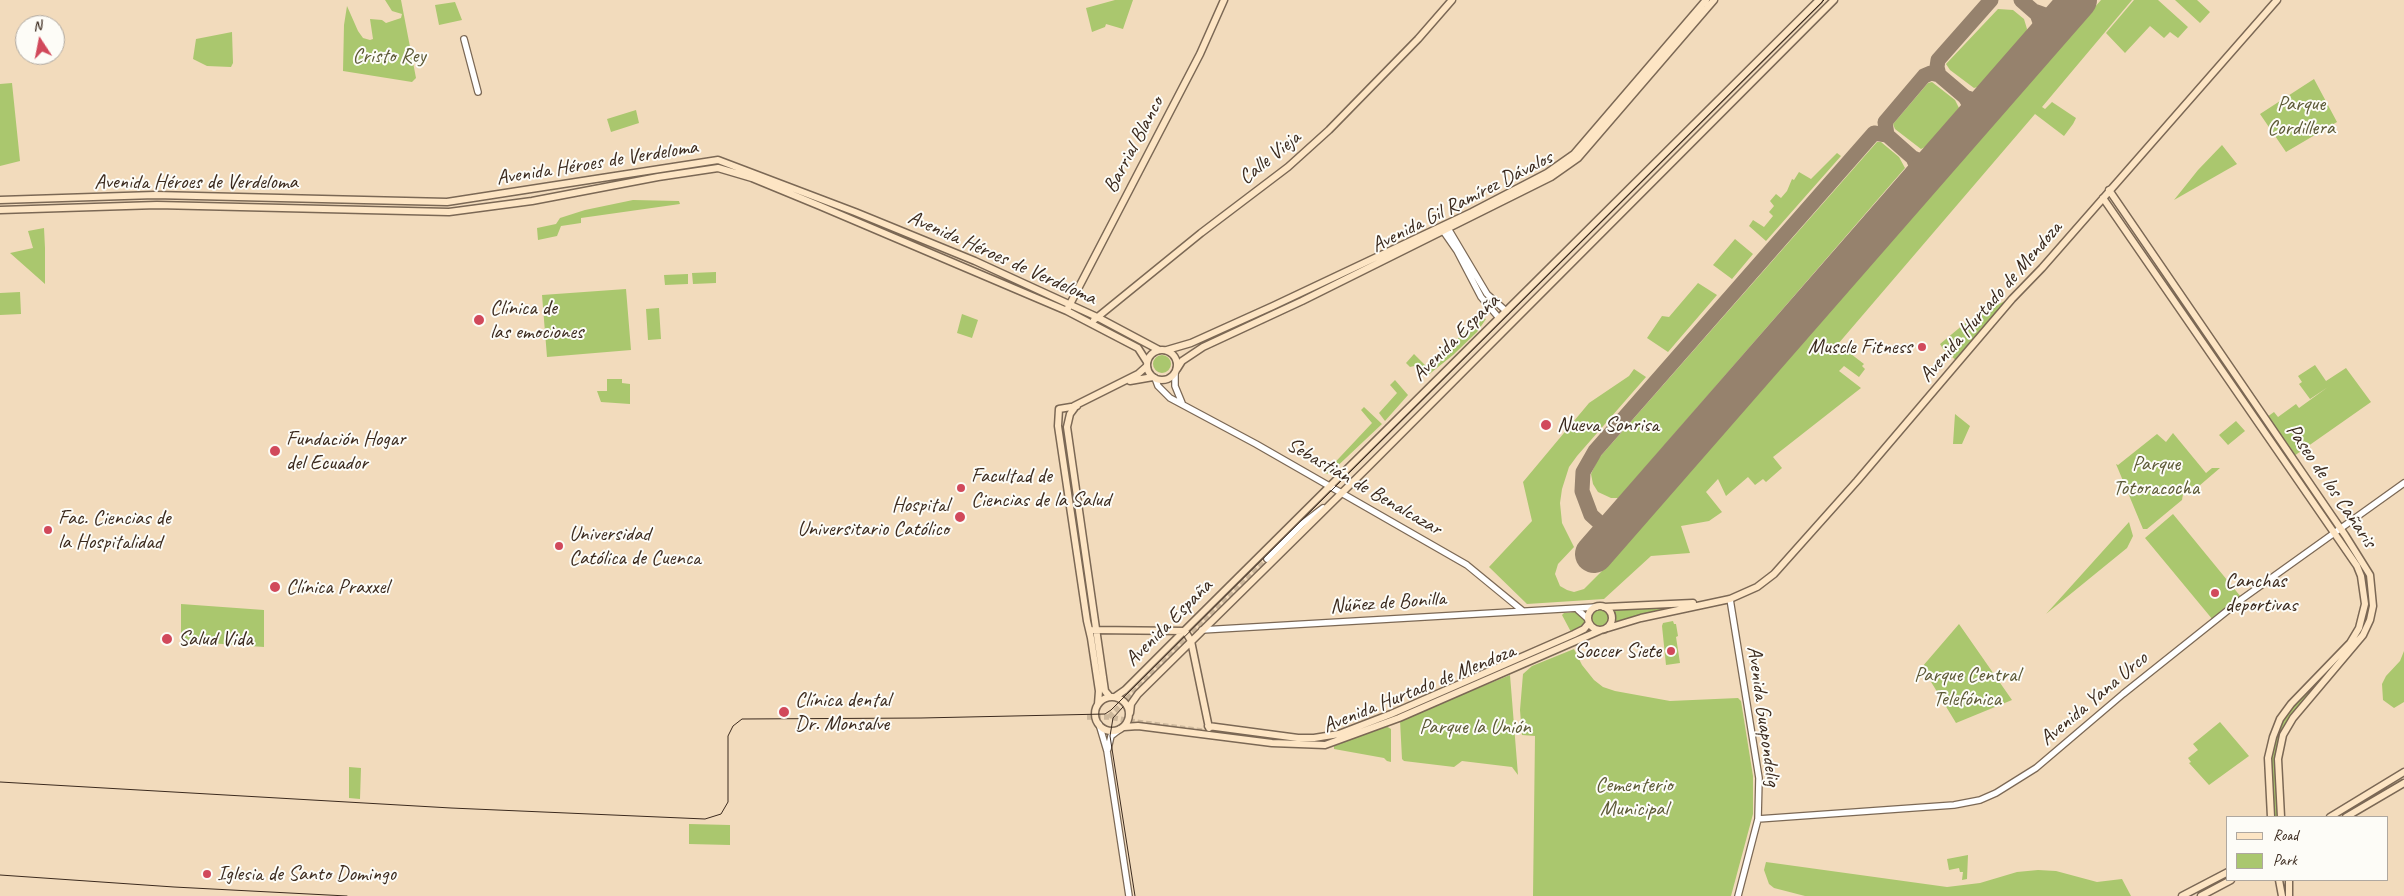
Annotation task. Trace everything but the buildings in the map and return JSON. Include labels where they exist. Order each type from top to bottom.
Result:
[{"type":"main road","name":"Barrial Blanco","points":[[1068,308],[1200,54],[1224,0]]},
{"type":"main road","name":"Calle Vieja","points":[[1092,323],[1201,233],[1288,167],[1343,116],[1418,39],[1452,0]]},
{"type":"main road","name":"Avenida Gil Ramírez Dávalos","points":[[1549,175],[1574,154],[1706,0]]},
{"type":"main road","name":"Avenida Gil Ramírez Dávalos","points":[[1122,383],[1154,378],[1168,379],[1186,357],[1445,228],[1549,175],[1578,158],[1714,0]]},
{"type":"main road","name":"Avenida España","points":[[1113,697],[1125,690],[1185,631],[1819,0]]},
{"type":"main road","name":"Avenida España","points":[[1130,713],[1131,704],[1138,694],[1342,493],[1834,0]]},
{"type":"main road","name":"Avenida Hurtado de Mendoza","points":[[1122,728],[1130,725],[1314,746],[1336,742],[1509,672],[1605,629],[1630,620],[1730,599],[1757,588],[1787,561],[2012,299],[2042,268],[2277,0]]},
{"type":"main road","name":"Avenida Héroes de Verdeloma","points":[[0,200],[155,195],[447,202],[718,160],[855,212],[975,261],[1068,308],[1138,348],[1147,364]]},
{"type":"main road","name":"Avenida Héroes de Verdeloma","points":[[0,210],[157,205],[449,212],[532,201],[658,177],[718,168],[752,178],[1068,308],[1097,317],[1163,350]]},
{"type":"main road","name":"Paseo de los Cañaris","points":[[2109,190],[2340,527],[2370,576],[2372,596],[2370,620],[2358,643],[2285,729],[2278,759],[2281,816]]},
{"type":"main road","name":"Paseo de los Cañaris","points":[[2103,198],[2357,566],[2361,576],[2364,595],[2363,618],[2350,643],[2291,704],[2275,730],[2268,758],[2271,816]]},
{"type":"main road","name":"Avenida Gil Ramírez Dávalos","points":[[1069,504],[1059,418],[1065,411],[1138,374],[1147,364],[1150,356],[1163,350],[1191,343],[1445,228]]},
{"type":"main road","points":[[1163,350],[1177,360],[1176,371]]},
{"type":"main road","points":[[1147,364],[1154,378]]},
{"type":"main road","points":[[1076,406],[1070,414],[1067,427],[1079,502],[1093,630],[1099,691],[1095,714],[1098,724],[1108,730],[1122,728],[1128,721],[1130,713],[1127,704],[1105,691],[1093,630],[1069,504],[1079,502]]},
{"type":"main road","name":"Avenida Hurtado de Mendoza","points":[[1604,607],[1714,602]]},
{"type":"main road","points":[[1596,607],[1604,607],[1610,611],[1612,623],[1605,629],[1594,628],[1589,620],[1590,612],[1596,607]]},
{"type":"main road","name":"Avenida Hurtado de Mendoza","points":[[1208,726],[1298,738],[1314,738],[1339,734],[1391,714],[1574,634],[1584,629],[1589,620]]},
{"type":"main road","points":[[1093,630],[1185,631],[1191,641],[1210,735]]},
{"type":"main road","points":[[1178,637],[1191,641]]},
{"type":"main road","points":[[1098,704],[1113,697]]},
{"type":"main road","points":[[2332,816],[2404,772]]},
{"type":"main road","points":[[2348,816],[2404,783]]},
{"type":"main road","points":[[2182,896],[2226,873]]},
{"type":"main road","points":[[2201,896],[2229,881]]},
{"type":"main road","points":[[2279,881],[2282,896]]},
{"type":"main road","points":[[2289,881],[2289,896]]},
{"type":"street","points":[[464,39],[478,92]]},
{"type":"street","points":[[1445,228],[1487,294],[1506,311]]},
{"type":"street","points":[[1445,228],[1481,297],[1499,318]]},
{"type":"street","points":[[1176,371],[1176,386],[1182,403]]},
{"type":"street","name":"Sebastián de Benalcazar","points":[[1154,378],[1162,392],[1467,565],[1523,612]]},
{"type":"street","name":"Avenida Yana Urco","points":[[1758,819],[1954,805],[1980,800],[1996,793],[2036,768],[2218,617],[2332,532],[2404,483]]},
{"type":"street","name":"Avenida España","points":[[1267,559],[1302,524],[1335,499]]},
{"type":"street","name":"Avenida Guapondelig","points":[[1730,599],[1758,778],[1758,819],[1738,896]]},
{"type":"street","name":"Núñez de Bonilla","points":[[1202,630],[1576,610],[1596,607]]},
{"type":"street","points":[[1576,610],[1582,612],[1589,620]]},
{"type":"street","points":[[1098,724],[1107,752],[1129,896]]},
{"type":"street","points":[[1107,752],[1111,736],[1122,728]]},
{"type":"green space","name":"Cristo Rey","points":[[385,0],[401,0],[416,78],[412,82],[343,71],[344,25],[347,6],[358,31],[363,38],[370,40],[373,39],[370,19],[382,20],[386,23],[401,18],[402,14],[392,11]]},
{"type":"green space","points":[[1115,0],[1133,0],[1123,29],[1106,24],[1105,27],[1092,32],[1086,8]]},
{"type":"green space","points":[[2101,0],[2132,0],[2042,107],[2045,109],[2052,102],[2076,118],[2073,124],[2064,136],[2035,114],[1838,344],[1864,364],[1862,366],[1865,369],[1859,377],[1844,366],[1839,371],[1861,388],[1773,457],[1782,468],[1766,482],[1763,479],[1755,485],[1748,477],[1726,496],[1718,479],[1706,492],[1722,512],[1709,521],[1681,526],[1690,553],[1651,556],[1604,599],[1527,604],[1489,567],[1532,521],[1523,482],[1589,403],[1629,376],[1634,369],[1646,377],[1577,456],[1569,467],[1562,489],[1560,503],[1562,523],[1574,547],[1558,564],[1555,574],[1560,586],[1567,590],[1574,592],[1584,589],[1603,570]]},
{"type":"green space","points":[[2134,0],[2158,0],[2188,27],[2178,38],[2170,32],[2164,38],[2150,26],[2125,53],[2106,33]]},
{"type":"green space","points":[[2175,0],[2197,0],[2210,12],[2200,23]]},
{"type":"green space","points":[[455,2],[462,20],[439,25],[435,5]]},
{"type":"green space","points":[[1998,9],[2013,10],[2024,19],[2027,29],[2026,36],[1981,86],[1974,88],[1950,70],[1946,64]]},
{"type":"green space","points":[[232,32],[233,63],[231,67],[207,66],[193,59],[196,39]]},
{"type":"green space","name":"Parque Cordillera","points":[[2314,79],[2337,122],[2286,152],[2260,114]]},
{"type":"green space","points":[[1932,82],[1955,100],[1959,108],[1927,146],[1921,149],[1895,129],[1893,124],[1928,83]]},
{"type":"green space","points":[[12,83],[20,161],[0,166],[0,84]]},
{"type":"green space","points":[[636,110],[639,123],[611,132],[607,119]]},
{"type":"green space","points":[[1877,142],[1881,142],[1899,157],[1905,168],[1623,493],[1618,498],[1611,498],[1598,492],[1593,484],[1591,474],[1598,459]]},
{"type":"green space","points":[[2222,145],[2237,164],[2174,200],[2198,170]]},
{"type":"green space","points":[[1837,153],[1841,156],[1766,241],[1749,226],[1753,220],[1764,227],[1773,216],[1769,212],[1774,206],[1770,201],[1776,194],[1781,198],[1787,191],[1792,179],[1794,180],[1799,172],[1811,179]]},
{"type":"green space","points":[[633,200],[679,201],[680,204],[581,218],[581,223],[561,226],[557,236],[538,240],[537,228],[556,224],[560,218],[585,210]]},
{"type":"green space","points":[[44,228],[45,284],[10,253],[33,248],[28,231]]},
{"type":"green space","points":[[1735,239],[1753,254],[1732,279],[1713,265]]},
{"type":"green space","points":[[716,272],[716,283],[693,284],[692,273]]},
{"type":"green space","points":[[688,274],[688,284],[665,285],[664,275]]},
{"type":"green space","points":[[1698,283],[1717,295],[1668,352],[1647,338],[1662,316],[1669,317]]},
{"type":"green space","points":[[626,289],[631,350],[547,357],[542,295]]},
{"type":"green space","points":[[20,292],[21,314],[0,315],[0,293]]},
{"type":"green space","points":[[2010,298],[1958,362],[1943,349],[1940,344],[1964,324]]},
{"type":"green space","points":[[659,308],[661,339],[648,340],[646,309]]},
{"type":"green space","points":[[962,314],[978,320],[972,338],[957,333]]},
{"type":"green space","points":[[1481,317],[1486,319],[1477,332],[1427,376],[1418,368],[1410,367],[1406,363],[1414,354],[1427,367]]},
{"type":"green space","points":[[1162,355],[1168,358],[1171,364],[1168,370],[1162,373],[1156,370],[1153,364],[1156,358]]},
{"type":"green space","points":[[2315,365],[2326,381],[2346,368],[2371,402],[2294,456],[2267,417],[2274,412],[2278,417],[2296,404],[2299,408],[2328,387],[2310,399],[2299,384],[2302,382],[2298,376]]},
{"type":"green space","points":[[607,379],[622,379],[622,383],[630,384],[630,404],[601,402],[597,391],[607,391]]},
{"type":"green space","points":[[1395,380],[1408,395],[1385,421],[1379,413],[1397,393],[1390,385]]},
{"type":"green space","points":[[1364,407],[1382,424],[1329,474],[1325,473],[1372,423],[1361,410]]},
{"type":"green space","points":[[1955,414],[1970,426],[1962,444],[1953,444]]},
{"type":"green space","points":[[2236,421],[2245,431],[2228,445],[2219,435]]},
{"type":"green space","name":"Parque Totoracocha","points":[[2173,433],[2206,473],[2212,468],[2220,468],[2199,486],[2193,486],[2183,494],[2182,500],[2147,529],[2143,529],[2116,464],[2118,465],[2157,434],[2166,442]]},
{"type":"green space","points":[[2173,514],[2241,597],[2213,620],[2145,538]]},
{"type":"green space","points":[[2129,522],[2133,536],[2127,548],[2046,614]]},
{"type":"green space","points":[[2370,575],[2373,596],[2363,635],[2298,712],[2279,747],[2281,816],[2271,816],[2268,758],[2280,719],[2350,643],[2363,618],[2362,580]]},
{"type":"green space","points":[[181,604],[264,610],[264,647],[181,641]]},
{"type":"green space","points":[[1693,605],[1615,623],[1612,609]]},
{"type":"green space","points":[[1597,609],[1605,609],[1610,614],[1608,625],[1597,627],[1592,622],[1592,614]]},
{"type":"green space","points":[[1577,612],[1585,620],[1585,624],[1571,632],[1562,615],[1564,613]]},
{"type":"green space","name":"Soccer Siete","points":[[1673,621],[1676,624],[1678,636],[1676,637],[1680,663],[1666,665],[1662,626],[1663,623]]},
{"type":"green space","name":"Parque Central Telefónica","points":[[1959,624],[2012,700],[1956,723],[1922,667]]},
{"type":"green space","name":"Cementerio Municipal","points":[[1574,649],[1582,665],[1594,680],[1603,687],[1615,691],[1670,701],[1738,698],[1741,701],[1753,776],[1753,814],[1731,896],[1533,896],[1535,736],[1522,735],[1520,710],[1523,674],[1532,666]]},
{"type":"green space","points":[[2404,651],[2404,702],[2394,708],[2383,700],[2382,684],[2386,676],[2400,661]]},
{"type":"green space","name":"Parque la Unión","points":[[1510,675],[1518,775],[1512,767],[1462,761],[1454,767],[1404,761],[1402,759],[1400,720]]},
{"type":"green space","points":[[2220,722],[2249,756],[2209,785],[2189,763],[2191,762],[2188,758],[2198,750],[2193,744]]},
{"type":"green space","points":[[1386,726],[1391,729],[1391,762],[1384,758],[1334,749],[1334,746]]},
{"type":"green space","points":[[349,767],[361,768],[360,799],[349,798]]},
{"type":"green space","points":[[689,824],[730,825],[730,845],[689,844]]},
{"type":"green space","points":[[1968,855],[1967,879],[1962,880],[1963,872],[1960,872],[1959,868],[1949,870],[1947,859]]},
{"type":"green space","points":[[1766,862],[1947,887],[1980,883],[2017,872],[2056,871],[2097,882],[2122,879],[2131,896],[1805,896],[1774,888],[1769,884],[1764,870]]},
{"type":"taxiway","points":[[1612,534],[1591,515],[1582,491],[1583,472],[1595,451],[1874,133],[1887,135],[1885,122],[1924,76],[1931,73],[1939,75],[1938,60],[1991,0]]},
{"type":"taxiway","points":[[2021,0],[2037,14],[2041,25],[2039,42],[2032,54]]},
{"type":"taxiway","points":[[2034,11],[2048,16],[2055,16],[2067,11],[2075,4]]},
{"type":"taxiway","points":[[1939,75],[1965,97],[1970,105],[1971,115],[1966,129]]},
{"type":"taxiway","points":[[1965,97],[1977,101],[1988,99],[2002,88]]},
{"type":"taxiway","points":[[1887,135],[1913,158],[1920,161],[1932,161],[1946,152]]},
{"type":"taxiway","points":[[1912,191],[1919,171],[1913,158]]},
{"type":"runway","points":[[1594,554],[2078,0]]},
{"type":"tunnel","points":[[1109,717],[1267,559]]},
{"type":"tunnel","points":[[1087,717],[1109,717],[1283,742]]},
{"type":"tram line","points":[[0,782],[451,808],[705,819],[721,814],[728,802],[728,736],[733,726],[742,719],[1105,714],[1824,0]]},
{"type":"tram line","points":[[1123,707],[1113,718],[1110,736],[1135,896]]},
{"type":"tram line","points":[[0,875],[347,896]]},
{"type":"place","name":"Clínica de las emociones","points":[[479,320]]},
{"type":"place","name":"Muscle Fitness","points":[[1922,347]]},
{"type":"place","name":"Nueva Sonrisa","points":[[1546,425]]},
{"type":"place","name":"Fundación Hogar del Ecuador","points":[[275,451]]},
{"type":"place","name":"Facultad de Ciencias de la Salud","points":[[961,488]]},
{"type":"place","name":"Hospital Universitario Católico","points":[[960,517]]},
{"type":"place","name":"Fac. Ciencias de la Hospitalidad","points":[[48,530]]},
{"type":"place","name":"Universidad Católica de Cuenca","points":[[559,546]]},
{"type":"place","name":"Clínica Praxxel","points":[[275,587]]},
{"type":"place","name":"Canchas deportivas","points":[[2215,593]]},
{"type":"place","name":"Salud Vida","points":[[167,639]]},
{"type":"place","name":"Soccer Siete","points":[[1671,651]]},
{"type":"place","name":"Clínica dental Dr. Monsalve","points":[[784,712]]},
{"type":"place","name":"Iglesia de Santo Domingo","points":[[207,874]]}]
